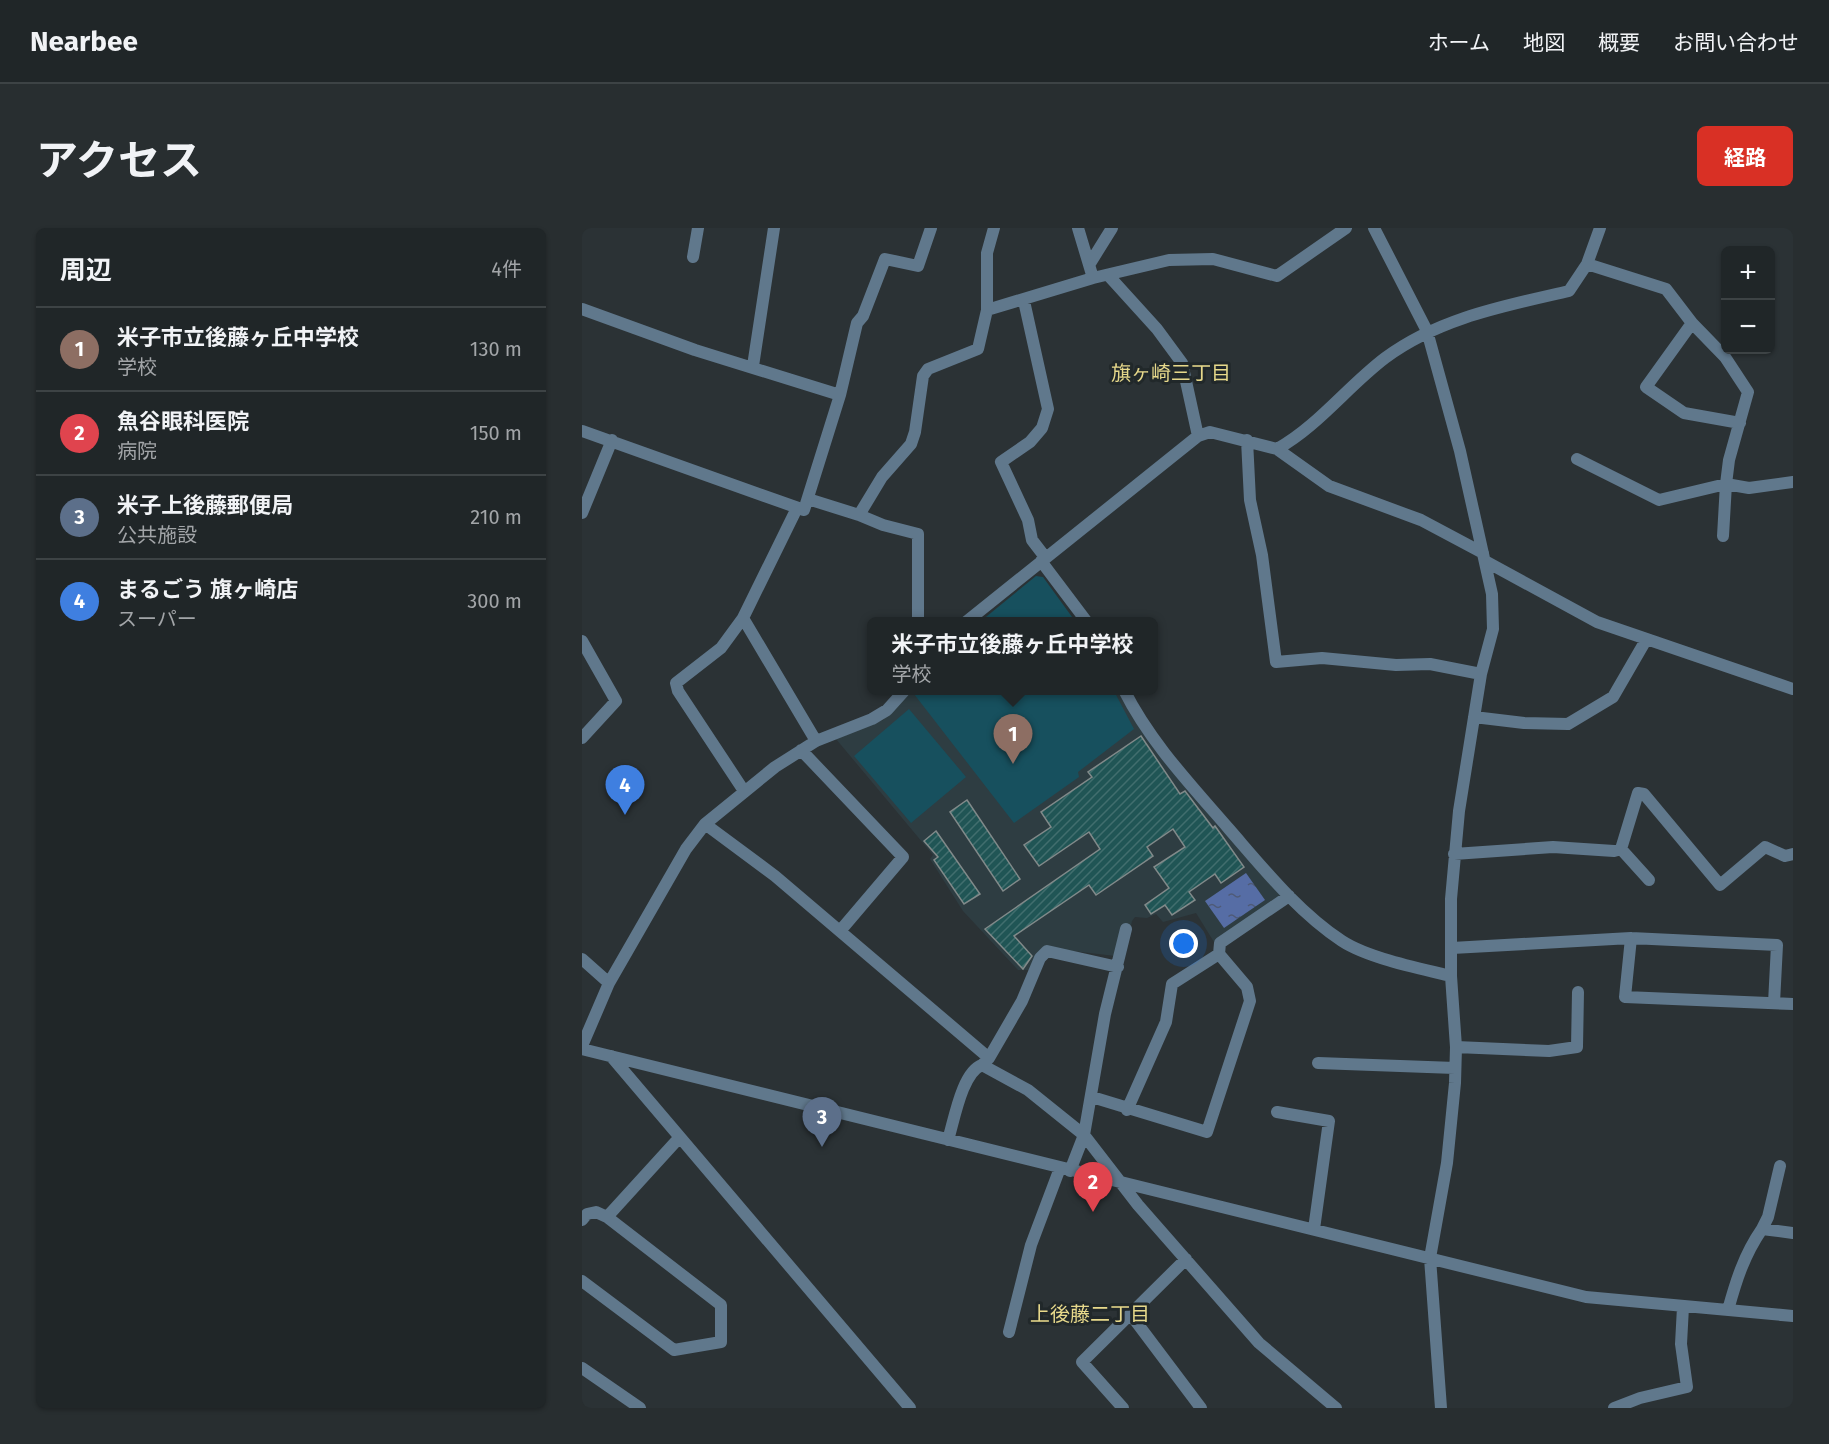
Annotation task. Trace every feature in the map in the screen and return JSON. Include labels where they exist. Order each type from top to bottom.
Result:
[{"type":"street","points":[[693,257],[698,228]]},
{"type":"street","points":[[753,366],[774,228]]},
{"type":"street","points":[[582,431],[804,510],[840,395],[857,323],[863,316],[885,260],[918,266],[931,228]]},
{"type":"street","points":[[859,515],[882,477],[911,444],[915,432],[922,376],[928,369],[978,349],[987,309],[987,253],[994,228]]},
{"type":"street","points":[[1078,228],[1093,278]]},
{"type":"street","points":[[1089,265],[1112,228]]},
{"type":"street","points":[[987,309],[1024,301],[1093,278],[1169,260],[1197,259],[1238,264],[1277,276],[1346,228]]},
{"type":"street","points":[[1374,228],[1427,331],[1460,451],[1492,594],[1493,629],[1481,674],[1454,854],[1451,976],[1456,1047],[1455,1068],[1447,1163],[1430,1258],[1441,1408]]},
{"type":"street","points":[[1276,449],[1297,438],[1385,358],[1427,331],[1482,312],[1569,291],[1587,264],[1600,228]]},
{"type":"street","points":[[1587,264],[1666,289],[1692,323],[1725,357],[1748,392],[1729,459],[1723,536]]},
{"type":"street","points":[[1108,274],[1157,329],[1182,363],[1198,436]]},
{"type":"street","points":[[1024,301],[1048,409],[1042,428],[1030,442],[1001,462],[1028,520],[1032,540],[1084,617]]},
{"type":"street","points":[[582,309],[695,350],[753,366],[840,395]]},
{"type":"street","points":[[1692,323],[1646,387],[1684,413],[1740,423]]},
{"type":"street","points":[[971,617],[1198,436],[1210,432],[1276,449],[1329,486],[1420,520],[1597,622],[1793,689]]},
{"type":"street","points":[[582,513],[612,440]]},
{"type":"street","points":[[1247,440],[1250,500],[1262,555],[1276,662],[1323,658],[1396,665],[1430,664],[1481,674]]},
{"type":"street","points":[[1577,459],[1659,500],[1726,484],[1749,488],[1793,482]]},
{"type":"street","points":[[808,499],[883,525],[918,534],[918,617]]},
{"type":"street","points":[[744,791],[678,691],[676,683],[721,648],[743,618],[797,508]]},
{"type":"street","points":[[743,618],[816,741]]},
{"type":"street","points":[[1474,717],[1524,723],[1568,724],[1612,697],[1646,640]]},
{"type":"street","points":[[582,641],[616,701],[582,738]]},
{"type":"street","points":[[900,695],[887,710],[872,719],[816,741],[801,750],[744,791],[705,824],[686,849],[609,983],[582,1047],[948,1140],[1586,1297],[1793,1316]]},
{"type":"street","points":[[1126,695],[1140,722],[1211,808],[1289,896],[1344,943],[1408,966],[1451,976]]},
{"type":"street","points":[[801,750],[903,857],[840,931]]},
{"type":"street","points":[[1621,849],[1638,794],[1644,794],[1720,885],[1765,847],[1785,856],[1793,854]]},
{"type":"street","points":[[705,824],[776,876],[986,1061],[1028,1090],[1084,1134],[1138,1205],[1259,1343],[1336,1408]]},
{"type":"street","points":[[1454,854],[1553,847],[1614,851],[1621,849]]},
{"type":"street","points":[[1621,849],[1649,880]]},
{"type":"street","points":[[1092,1097],[1127,1110],[1207,1132],[1250,1001],[1247,987],[1219,954],[1220,944],[1289,896]]},
{"type":"street","points":[[1008,1332],[1031,1245],[1065,1169],[1084,1134],[1105,1014],[1126,929]]},
{"type":"street","points":[[1452,948],[1631,938],[1777,945],[1774,1003]]},
{"type":"street","points":[[1631,938],[1625,997],[1793,1004]]},
{"type":"street","points":[[948,1140],[966,1082],[976,1067],[986,1061],[1022,1001],[1040,958],[1047,951],[1118,967]]},
{"type":"street","points":[[1127,1110],[1166,1022],[1172,984],[1219,954]]},
{"type":"street","points":[[582,959],[609,983]]},
{"type":"street","points":[[1456,1047],[1549,1051],[1577,1047],[1578,992]]},
{"type":"street","points":[[611,1056],[910,1408]]},
{"type":"street","points":[[1318,1063],[1455,1068]]},
{"type":"street","points":[[1277,1112],[1329,1121],[1314,1229]]},
{"type":"street","points":[[607,1217],[680,1138]]},
{"type":"street","points":[[1728,1310],[1738,1272],[1750,1246],[1768,1217],[1780,1166]]},
{"type":"street","points":[[582,1220],[587,1214],[596,1212],[607,1217],[721,1305],[721,1342],[674,1350],[582,1281]]},
{"type":"street","points":[[1762,1229],[1793,1233]]},
{"type":"street","points":[[1123,1408],[1082,1362],[1186,1259]]},
{"type":"street","points":[[1614,1408],[1640,1398],[1687,1387],[1681,1344],[1683,1307]]},
{"type":"street","points":[[1131,1315],[1201,1408]]},
{"type":"street","points":[[585,1375],[640,1408]]},
{"type":"shaded area","points":[[1036,576],[1043,577],[1072,617],[986,617]]},
{"type":"shaded area","points":[[907,695],[1122,695],[1283,896],[1214,942],[1196,913],[1163,922],[1156,914],[1147,918],[1135,917],[1132,921],[1124,957],[1047,948],[1031,970],[1018,970],[963,911],[930,859],[933,855],[836,739],[883,720]]},
{"type":"shaded area","points":[[915,695],[1116,695],[1134,729],[1078,772],[1079,777],[1014,823]]},
{"type":"shaded area","points":[[909,709],[966,777],[911,823],[854,756]]},
{"type":"water","points":[[1246,873],[1265,900],[1224,928],[1205,901]]},
{"type":"building","points":[[1141,736],[1180,794],[1185,791],[1213,828],[1215,826],[1244,867],[1221,883],[1215,874],[1189,892],[1195,900],[1172,915],[1165,905],[1151,914],[1145,905],[1169,888],[1154,867],[1185,847],[1173,829],[1147,847],[1153,856],[1096,895],[1089,885],[1014,936],[1032,956],[1023,969],[985,929],[1100,849],[1089,832],[1039,866],[1024,845],[1051,827],[1041,812],[1092,777],[1088,772]]},
{"type":"building","points":[[967,800],[1020,879],[1003,891],[950,812]]},
{"type":"building","points":[[936,831],[980,894],[964,904],[934,860],[938,857],[924,841]]},
{"type":"place","name":"米子市立後藤ヶ丘中学校","points":[[1013,764]]},
{"type":"place","name":"まるごう 旗ヶ崎店","points":[[625,815]]},
{"type":"place","name":"米子上後藤郵便局","points":[[822,1147]]},
{"type":"place","name":"魚谷眼科医院","points":[[1093,1212]]},
{"type":"district","name":"旗ヶ崎三丁目","points":[[1171,373]]},
{"type":"district","name":"上後藤二丁目","points":[[1090,1314]]}]
